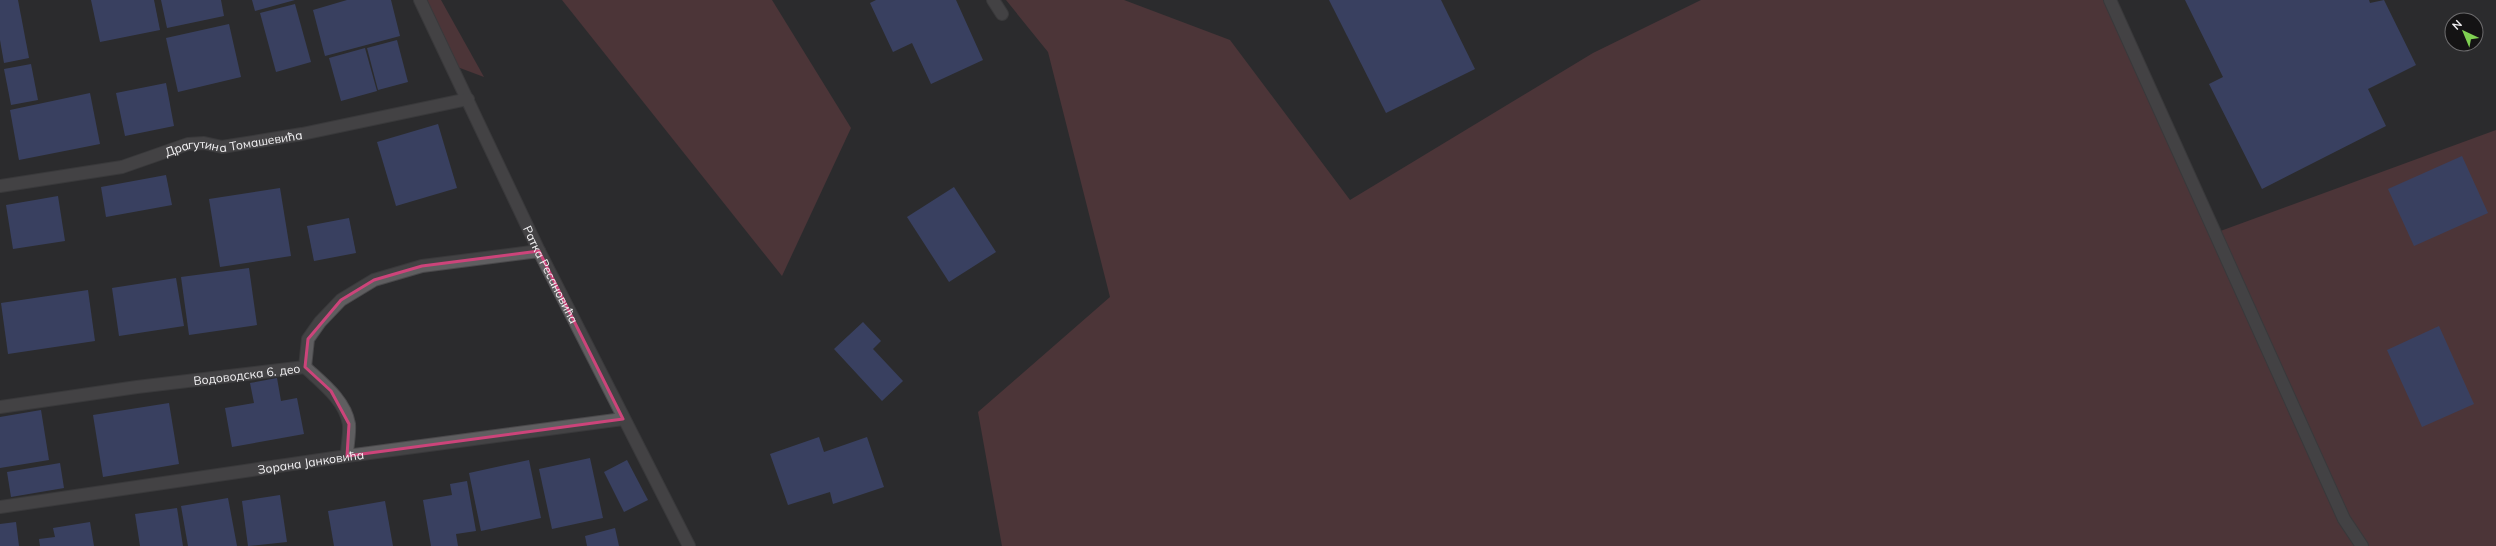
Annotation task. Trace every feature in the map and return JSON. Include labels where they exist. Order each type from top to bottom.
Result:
[{"type":"street","name":"Ратка Ресановића","points":[[420,0],[539,251],[623,419],[689,546]]},
{"type":"street","points":[[994,0],[1002,14]]},
{"type":"street","points":[[2110,0],[2340,512],[2362,546]]},
{"type":"street","name":"Драгутина Томашевића","points":[[0,186],[122,167],[188,144],[204,143],[222,147],[236,145],[302,134],[468,99]]},
{"type":"street","name":"Водоводска 6. део","points":[[0,407],[137,387],[305,367],[308,339],[320,322],[341,300],[374,280],[422,266],[539,251]]},
{"type":"street","points":[[305,367],[331,391],[342,407],[349,424],[347,456]]},
{"type":"street","name":"Зорана Јанковића","points":[[0,507],[347,456],[623,419]]},
{"type":"highlighted area","points":[[539,251],[623,419],[347,456],[349,424],[331,391],[305,367],[308,339],[341,300],[374,280],[422,266]]},
{"type":"shaded area","points":[[420,0],[441,0],[484,77],[452,65]]},
{"type":"shaded area","points":[[562,0],[772,0],[851,128],[782,276]]},
{"type":"shaded area","points":[[1006,0],[1124,0],[1230,40],[1350,200],[1593,53],[1701,0],[2110,0],[2215,233],[2496,130],[2496,546],[1002,546],[978,412],[1110,297],[1048,52]]},
{"type":"building","points":[[0,0],[18,0],[29,58],[4,63],[0,40]]},
{"type":"building","points":[[91,0],[154,0],[160,30],[100,42]]},
{"type":"building","points":[[161,0],[221,0],[224,16],[167,28]]},
{"type":"building","points":[[252,0],[295,0],[255,11]]},
{"type":"building","points":[[347,0],[391,0],[400,36],[325,56],[313,10]]},
{"type":"building","points":[[876,0],[956,0],[983,60],[931,84],[912,43],[893,52],[870,3]]},
{"type":"building","points":[[1329,0],[1441,0],[1475,69],[1386,113]]},
{"type":"building","points":[[2185,0],[2369,0],[2370,3],[2384,0],[2416,65],[2368,89],[2386,126],[2262,189],[2209,84],[2223,77]]},
{"type":"building","points":[[295,4],[311,62],[276,72],[260,13]]},
{"type":"building","points":[[229,24],[241,77],[178,92],[166,38]]},
{"type":"building","points":[[397,40],[408,82],[378,90],[367,48]]},
{"type":"building","points":[[365,48],[377,91],[341,101],[329,58]]},
{"type":"building","points":[[31,64],[38,100],[11,105],[4,69]]},
{"type":"building","points":[[166,83],[174,126],[125,136],[116,93]]},
{"type":"building","points":[[90,93],[100,144],[19,160],[10,110]]},
{"type":"building","points":[[438,124],[457,188],[396,206],[377,142]]},
{"type":"building","points":[[2462,156],[2488,213],[2414,246],[2388,189]]},
{"type":"building","points":[[166,175],[172,205],[106,217],[101,187]]},
{"type":"building","points":[[954,187],[996,252],[949,282],[907,217]]},
{"type":"building","points":[[280,188],[291,256],[220,267],[209,199]]},
{"type":"building","points":[[58,196],[65,241],[13,249],[6,205]]},
{"type":"building","points":[[349,218],[356,253],[314,261],[307,226]]},
{"type":"building","points":[[249,268],[257,325],[189,335],[181,277]]},
{"type":"building","points":[[176,278],[184,326],[119,336],[112,288]]},
{"type":"building","points":[[88,290],[95,341],[8,354],[1,303]]},
{"type":"building","points":[[863,322],[881,341],[873,349],[903,381],[882,401],[834,349]]},
{"type":"building","points":[[2439,326],[2474,404],[2422,427],[2387,350]]},
{"type":"building","points":[[277,378],[281,401],[297,398],[304,434],[232,447],[225,408],[254,403],[250,383]]},
{"type":"building","points":[[169,403],[179,464],[103,477],[93,415]]},
{"type":"building","points":[[41,410],[49,460],[0,468],[0,417]]},
{"type":"building","points":[[819,437],[824,452],[867,437],[884,487],[833,504],[830,492],[788,505],[770,454]]},
{"type":"building","points":[[590,458],[603,518],[552,529],[539,469]]},
{"type":"building","points":[[529,460],[541,518],[481,531],[469,473]]},
{"type":"building","points":[[627,460],[648,500],[624,512],[604,472]]},
{"type":"building","points":[[60,463],[64,488],[11,497],[7,472]]},
{"type":"building","points":[[467,481],[476,531],[456,534],[458,546],[431,546],[423,500],[452,495],[450,484]]},
{"type":"building","points":[[280,495],[287,542],[248,546],[242,501]]},
{"type":"building","points":[[228,498],[237,546],[188,546],[181,506]]},
{"type":"building","points":[[385,501],[393,546],[334,546],[328,511]]},
{"type":"building","points":[[177,508],[183,546],[140,546],[135,514]]},
{"type":"building","points":[[16,522],[19,546],[0,546],[0,524]]},
{"type":"building","points":[[90,522],[94,546],[40,546],[39,539],[55,537],[53,528]]},
{"type":"building","points":[[615,528],[619,546],[587,546],[585,536]]}]
